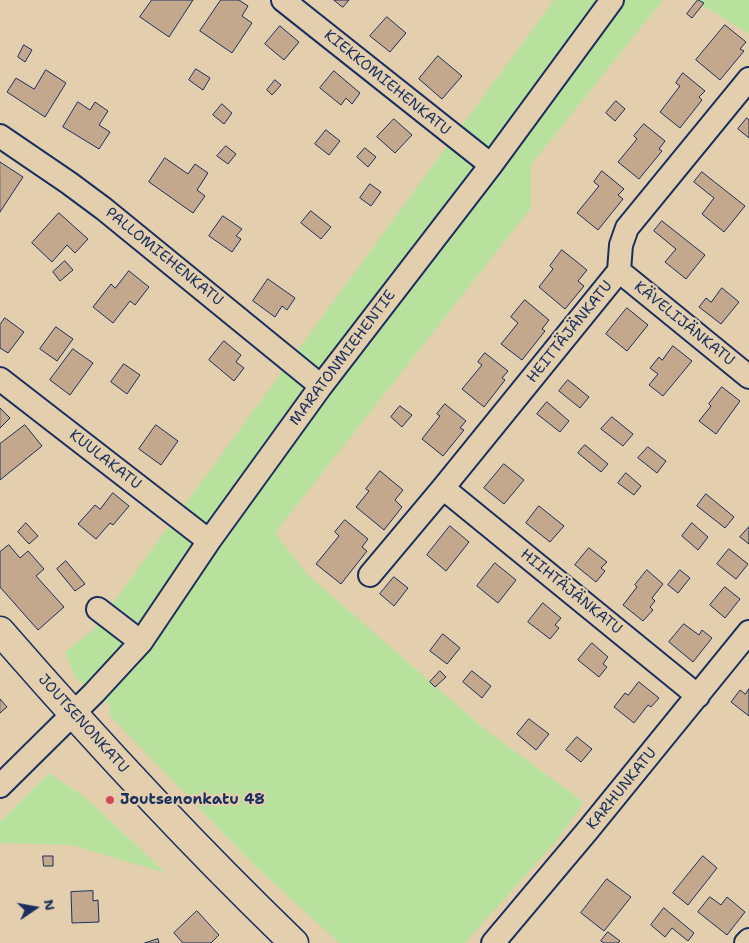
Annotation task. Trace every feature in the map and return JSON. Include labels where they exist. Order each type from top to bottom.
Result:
[{"type":"main road","name":"JOUTSENONKATU","points":[[0,631],[73,715],[240,892],[294,943]]},
{"type":"street","name":"KIEKKOMIEHENKATU","points":[[283,0],[491,165]]},
{"type":"street","name":"MARATONMIEHENTIE","points":[[0,786],[73,715],[141,642],[210,541],[321,386],[491,165],[612,0]]},
{"type":"street","name":"HEITTÄJÄNKATU","points":[[370,575],[619,271],[621,245],[627,228],[749,79]]},
{"type":"street","name":"PALLOMIEHENKATU","points":[[0,136],[70,183],[104,209],[321,386]]},
{"type":"street","name":"KÄVELIJÄNKATU","points":[[619,271],[749,377]]},
{"type":"street","name":"KUULAKATU","points":[[0,379],[210,541]]},
{"type":"street","name":"HIIHTÄJÄNKATU","points":[[443,488],[698,696]]},
{"type":"street","points":[[98,609],[141,642]]},
{"type":"street","name":"KARHUNKATU","points":[[493,943],[588,830],[749,632]]},
{"type":"street","points":[[746,943],[749,940]]},
{"type":"green space","points":[[554,0],[663,0],[531,165],[531,208],[275,533],[308,575],[487,731],[584,802],[556,841],[465,943],[339,943],[253,864],[110,716],[110,705],[75,678],[65,652],[93,630]]},
{"type":"green space","points":[[694,0],[749,0],[749,34]]},
{"type":"green space","points":[[49,773],[86,798],[166,873],[71,845],[0,843],[0,822]]},
{"type":"building","points":[[152,0],[193,0],[169,37],[140,17]]},
{"type":"building","points":[[221,0],[239,0],[248,6],[242,16],[252,23],[232,53],[200,31]]},
{"type":"building","points":[[334,0],[349,0],[343,7]]},
{"type":"building","points":[[698,0],[704,3],[692,18],[687,14]]},
{"type":"building","points":[[387,17],[406,33],[390,52],[370,36]]},
{"type":"building","points":[[725,25],[746,42],[740,49],[744,51],[720,80],[696,60]]},
{"type":"building","points":[[280,26],[299,42],[284,60],[265,44]]},
{"type":"building","points":[[24,45],[32,50],[25,62],[18,57]]},
{"type":"building","points":[[438,56],[462,76],[442,99],[419,79]]},
{"type":"building","points":[[196,69],[210,78],[203,90],[189,80]]},
{"type":"building","points":[[46,70],[66,83],[45,117],[7,92],[16,78],[34,89]]},
{"type":"building","points":[[334,71],[360,93],[352,104],[346,98],[341,105],[320,88]]},
{"type":"building","points":[[683,73],[705,91],[699,97],[702,100],[680,128],[660,112],[680,86],[676,83]]},
{"type":"building","points":[[275,80],[281,85],[272,95],[267,90]]},
{"type":"building","points":[[616,101],[625,109],[615,121],[606,113]]},
{"type":"building","points":[[78,102],[90,110],[95,102],[108,111],[99,125],[110,132],[99,149],[63,127]]},
{"type":"building","points":[[222,104],[232,113],[224,124],[213,115]]},
{"type":"building","points":[[747,118],[749,120],[749,138],[738,129]]},
{"type":"building","points":[[394,119],[412,135],[395,153],[377,137]]},
{"type":"building","points":[[644,124],[665,141],[659,149],[662,151],[639,179],[618,162],[637,139],[634,136]]},
{"type":"building","points":[[326,130],[340,141],[329,155],[315,144]]},
{"type":"building","points":[[226,146],[236,154],[228,164],[217,156]]},
{"type":"building","points":[[365,148],[376,157],[368,167],[357,157]]},
{"type":"building","points":[[165,158],[188,174],[195,164],[208,173],[197,190],[205,196],[193,213],[149,182]]},
{"type":"building","points":[[0,162],[23,177],[0,212]]},
{"type":"building","points":[[602,171],[624,189],[618,195],[623,199],[598,230],[577,213],[599,186],[594,182]]},
{"type":"building","points":[[702,172],[745,206],[724,232],[702,214],[714,198],[694,182]]},
{"type":"building","points":[[370,184],[381,192],[371,206],[360,198]]},
{"type":"building","points":[[311,211],[331,227],[321,239],[301,223]]},
{"type":"building","points":[[59,213],[88,239],[75,253],[67,245],[52,262],[32,243]]},
{"type":"building","points":[[223,216],[242,229],[236,236],[241,239],[232,252],[209,236]]},
{"type":"building","points":[[662,221],[705,255],[686,279],[665,262],[676,249],[654,231]]},
{"type":"building","points":[[562,250],[587,270],[578,281],[584,286],[565,309],[539,287],[553,269],[550,266]]},
{"type":"building","points":[[65,261],[73,270],[60,281],[53,272]]},
{"type":"building","points":[[129,271],[149,287],[135,305],[130,301],[113,323],[93,307],[111,284],[115,288]]},
{"type":"building","points":[[268,279],[295,298],[287,310],[282,306],[275,317],[253,301]]},
{"type":"building","points":[[722,288],[739,302],[721,324],[699,307],[706,298],[711,302]]},
{"type":"building","points":[[525,300],[549,320],[542,329],[545,331],[522,360],[501,344],[518,323],[511,317]]},
{"type":"building","points":[[627,308],[648,325],[627,351],[606,334]]},
{"type":"building","points":[[5,318],[24,332],[8,353],[0,348],[0,325]]},
{"type":"building","points":[[56,327],[73,339],[57,361],[40,349]]},
{"type":"building","points":[[224,341],[241,355],[236,362],[244,368],[234,381],[209,360]]},
{"type":"building","points":[[673,346],[692,361],[663,396],[649,385],[658,374],[650,368],[659,357],[662,360]]},
{"type":"building","points":[[73,349],[93,363],[70,395],[50,380]]},
{"type":"building","points":[[485,353],[508,371],[502,378],[505,380],[484,407],[462,389],[482,365],[478,362]]},
{"type":"building","points":[[124,364],[140,375],[127,394],[111,382]]},
{"type":"building","points":[[568,380],[589,397],[580,408],[559,391]]},
{"type":"building","points":[[722,387],[740,401],[716,434],[699,421],[711,406],[709,404]]},
{"type":"building","points":[[547,402],[569,421],[560,432],[537,414]]},
{"type":"building","points":[[445,404],[466,421],[460,428],[464,430],[443,456],[422,439],[440,416],[437,414]]},
{"type":"building","points":[[400,406],[412,415],[402,427],[391,417]]},
{"type":"building","points":[[0,408],[10,418],[0,428]]},
{"type":"building","points":[[612,417],[633,434],[623,446],[601,429]]},
{"type":"building","points":[[25,425],[42,446],[0,480],[0,444]]},
{"type":"building","points":[[156,425],[178,441],[161,465],[139,449]]},
{"type":"building","points":[[585,445],[608,464],[601,472],[578,453]]},
{"type":"building","points":[[648,447],[666,461],[657,473],[638,458]]},
{"type":"building","points":[[504,464],[524,480],[504,504],[484,488]]},
{"type":"building","points":[[380,471],[403,490],[395,500],[402,507],[384,530],[356,507],[369,491],[366,489]]},
{"type":"building","points":[[626,473],[641,486],[634,495],[618,483]]},
{"type":"building","points":[[113,493],[129,506],[113,525],[110,523],[96,539],[78,524],[95,505],[100,509]]},
{"type":"building","points":[[706,494],[734,517],[725,528],[697,506]]},
{"type":"building","points":[[539,506],[564,526],[550,542],[526,523]]},
{"type":"building","points":[[345,520],[368,539],[362,547],[367,551],[341,584],[316,564],[339,536],[335,532]]},
{"type":"building","points":[[26,523],[38,536],[29,544],[18,532]]},
{"type":"building","points":[[692,523],[708,537],[698,550],[682,536]]},
{"type":"building","points":[[450,526],[469,542],[446,571],[427,555]]},
{"type":"building","points":[[749,527],[749,544],[740,537]]},
{"type":"building","points":[[9,545],[20,558],[28,551],[44,569],[36,576],[64,607],[38,630],[0,587],[0,552]]},
{"type":"building","points":[[589,548],[607,562],[601,568],[605,571],[596,582],[575,565]]},
{"type":"building","points":[[729,549],[748,564],[736,579],[717,564]]},
{"type":"building","points":[[66,561],[85,584],[75,591],[57,569]]},
{"type":"building","points":[[495,563],[516,580],[498,603],[477,586]]},
{"type":"building","points":[[647,570],[663,584],[652,598],[655,601],[650,607],[653,610],[643,621],[623,605]]},
{"type":"building","points":[[680,570],[690,578],[678,593],[668,585]]},
{"type":"building","points":[[394,577],[408,588],[394,606],[380,594]]},
{"type":"building","points":[[725,587],[740,599],[725,618],[710,605]]},
{"type":"building","points":[[543,603],[561,618],[555,625],[559,628],[550,639],[528,622]]},
{"type":"building","points":[[684,624],[699,635],[702,630],[712,638],[693,662],[669,642]]},
{"type":"building","points":[[443,634],[460,648],[447,664],[430,651]]},
{"type":"building","points":[[592,643],[608,657],[603,664],[607,667],[599,677],[578,660]]},
{"type":"building","points":[[440,671],[446,677],[435,687],[430,682]]},
{"type":"building","points":[[472,671],[491,686],[482,698],[463,682]]},
{"type":"building","points":[[639,682],[659,698],[651,707],[648,705],[634,723],[614,707],[625,693],[628,695]]},
{"type":"building","points":[[749,689],[749,716],[731,702],[740,690],[745,694]]},
{"type":"building","points":[[0,699],[7,707],[0,713]]},
{"type":"building","points":[[529,719],[549,734],[536,750],[517,734]]},
{"type":"building","points":[[577,737],[592,749],[581,762],[566,750]]},
{"type":"building","points":[[43,856],[53,856],[53,866],[44,866]]},
{"type":"building","points":[[703,856],[717,868],[688,905],[673,893]]},
{"type":"building","points":[[607,879],[631,897],[604,931],[581,913]]},
{"type":"building","points":[[93,891],[93,901],[98,900],[99,922],[72,923],[71,892]]},
{"type":"building","points":[[710,897],[721,905],[727,897],[745,912],[727,935],[698,912]]},
{"type":"building","points":[[664,908],[694,933],[688,941],[672,928],[665,937],[651,925]]},
{"type":"building","points":[[197,911],[219,935],[211,943],[183,943],[174,933]]},
{"type":"building","points":[[608,932],[620,941],[618,943],[604,943],[601,941]]},
{"type":"building","points":[[158,939],[159,943],[145,943]]},
{"type":"place","name":"Joutsenonkatu 48","points":[[110,800]]}]
